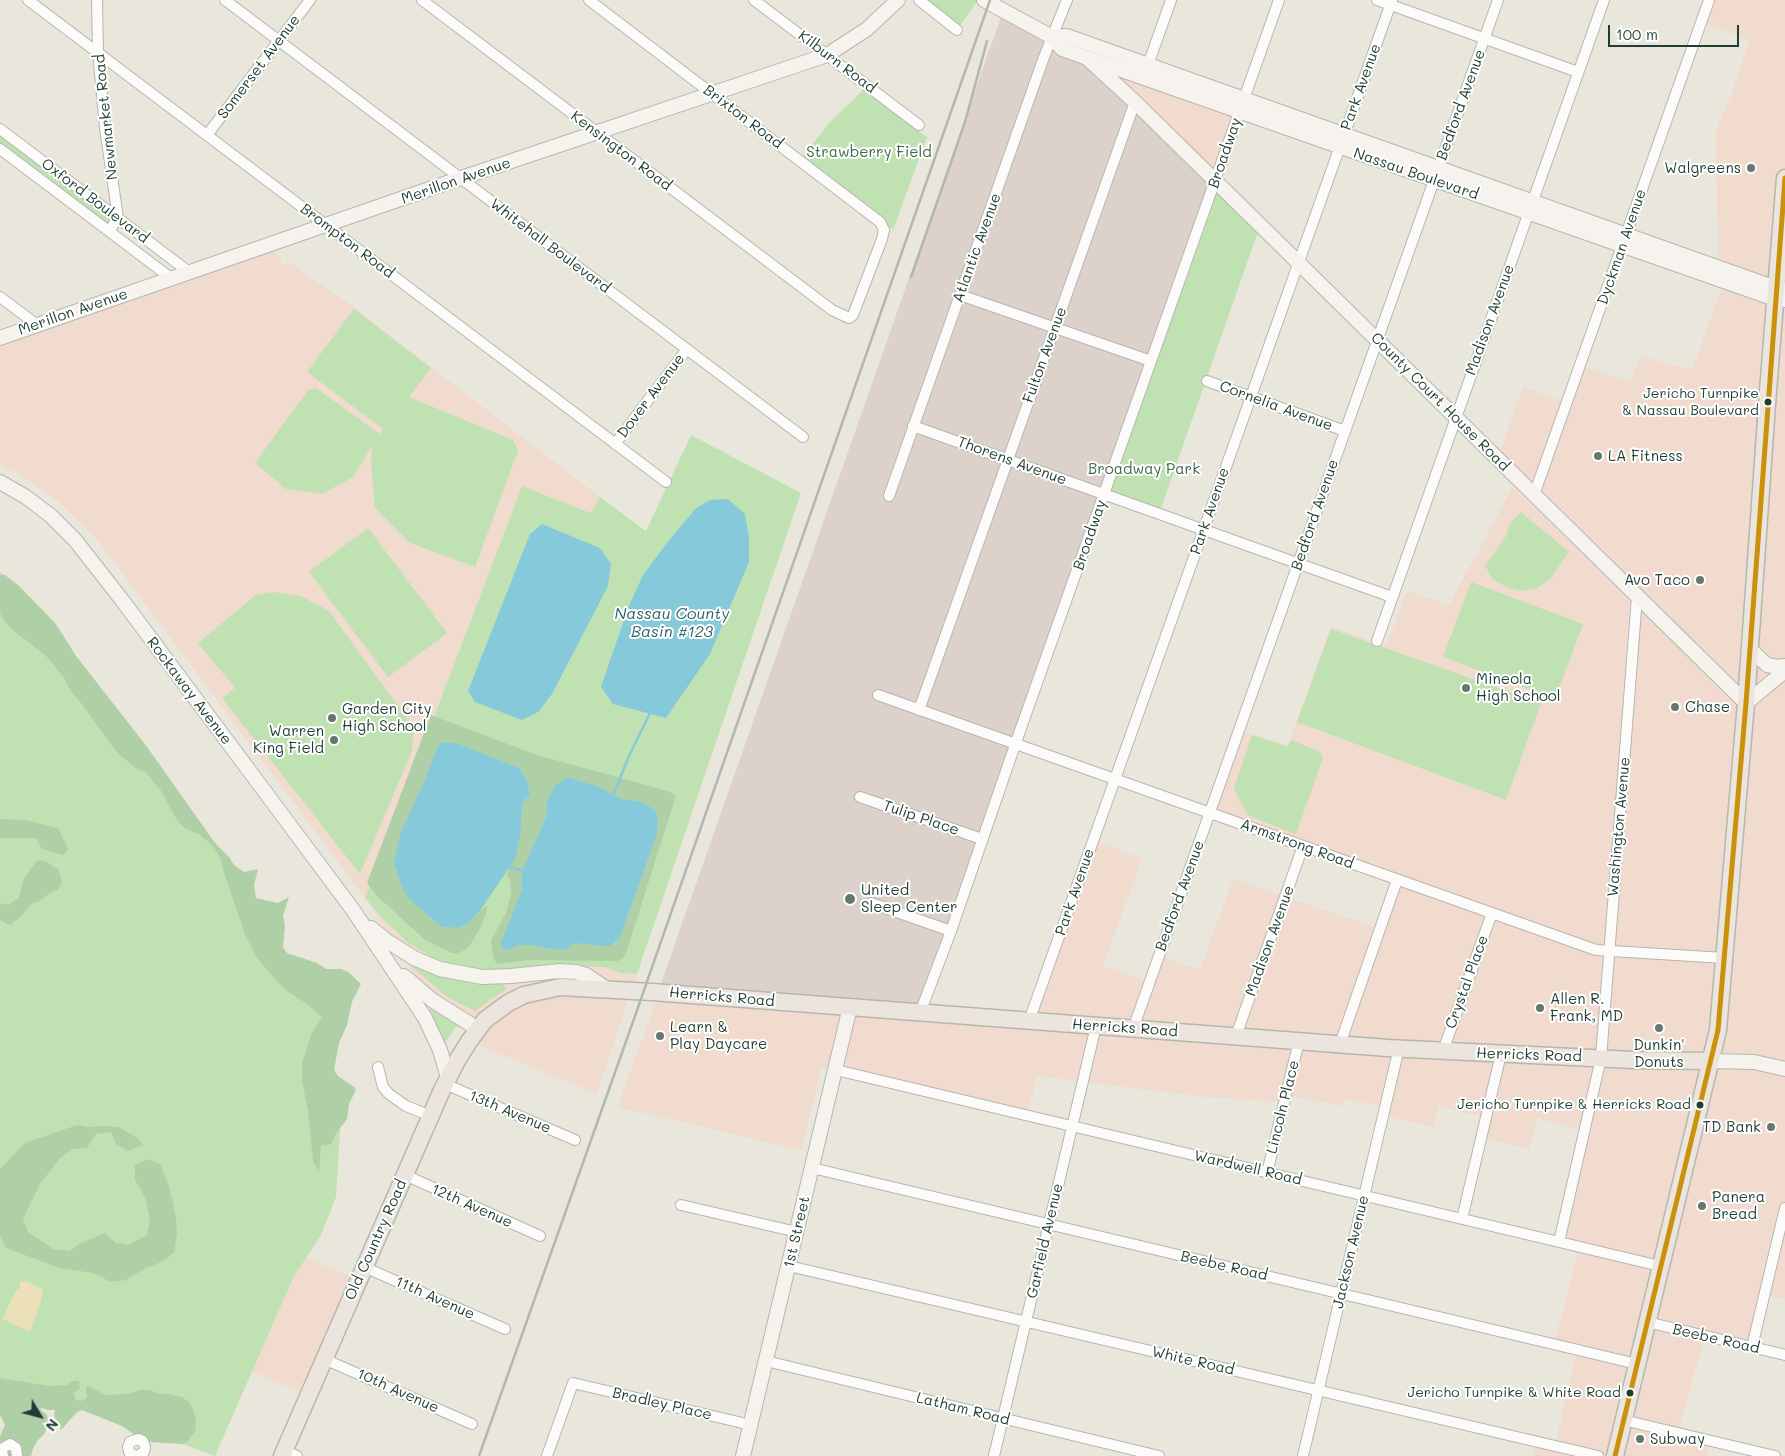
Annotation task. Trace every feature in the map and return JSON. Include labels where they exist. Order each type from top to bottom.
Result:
[{"type":"main road","name":"Merillon Avenue","points":[[0,338],[461,178],[827,55],[867,29],[898,0]]},
{"type":"main road","name":"Nassau Boulevard","points":[[984,0],[1052,37],[1062,49],[1086,58],[1145,71]]},
{"type":"main road","name":"Nassau Boulevard","points":[[1052,37],[1067,36],[1145,71],[1780,294]]},
{"type":"main road","name":"County Court House Road","points":[[1086,58],[1135,102],[1746,703]]},
{"type":"main road","name":"Fulton Avenue","points":[[1135,102],[1145,71]]},
{"type":"main road","points":[[1615,1456],[1719,1022],[1780,294],[1785,178]]},
{"type":"main road","name":"Rockaway Avenue","points":[[2,482],[51,516],[75,540],[359,919],[425,1018],[440,1050],[446,1081]]},
{"type":"main road","points":[[1750,649],[1767,665],[1785,666]]},
{"type":"main road","points":[[1746,703],[1785,671]]},
{"type":"main road","name":"Rockaway Avenue","points":[[359,919],[386,941],[414,958],[440,969],[482,977],[559,971],[576,972],[586,975],[607,989]]},
{"type":"main road","name":"Rockaway Avenue","points":[[384,956],[417,989],[478,1029]]},
{"type":"main road","name":"Herricks Road","points":[[478,1029],[494,1013],[524,995],[560,988],[607,989],[1443,1051],[1754,1062],[1785,1069]]},
{"type":"main road","name":"1st Street","points":[[743,1456],[850,1007]]},
{"type":"main road","name":"Old Country Road","points":[[288,1454],[324,1359],[430,1116],[458,1059],[478,1029]]},
{"type":"street","name":"Brompton Road","points":[[28,0],[666,482]]},
{"type":"street","name":"Newmarket Road","points":[[98,0],[98,52],[105,128],[118,218]]},
{"type":"street","name":"Whitehall Boulevard","points":[[225,0],[803,437]]},
{"type":"street","name":"Somerset Avenue","points":[[207,135],[310,0]]},
{"type":"street","name":"Kensington Road","points":[[422,0],[820,301]]},
{"type":"street","name":"Brixton Road","points":[[589,0],[880,222],[884,230],[853,315],[849,318],[842,316],[820,301]]},
{"type":"street","name":"Kilburn Road","points":[[754,0],[919,125]]},
{"type":"street","points":[[919,0],[957,30]]},
{"type":"street","name":"Atlantic Avenue","points":[[889,496],[1052,37],[1067,0]]},
{"type":"street","name":"Fulton Avenue","points":[[1145,71],[1171,0]]},
{"type":"street","name":"Broadway","points":[[920,1013],[951,931],[1279,0]]},
{"type":"street","points":[[1377,0],[1391,2],[1578,72]]},
{"type":"street","name":"Bedford Avenue","points":[[1133,1029],[1498,0]]},
{"type":"street","name":"Madison Avenue","points":[[1377,641],[1604,0]]},
{"type":"street","name":"Dyckman Avenue","points":[[1534,495],[1709,0]]},
{"type":"street","name":"Park Avenue","points":[[1029,1021],[1391,2]]},
{"type":"street","name":"Fulton Avenue","points":[[919,710],[1135,102]]},
{"type":"street","name":"Oxford Boulevard","points":[[0,129],[189,272]]},
{"type":"street","points":[[3,151],[16,141]]},
{"type":"street","name":"Oxford Boulevard","points":[[3,151],[171,278]]},
{"type":"street","points":[[109,231],[118,218]]},
{"type":"street","points":[[960,295],[1151,361]]},
{"type":"street","points":[[0,297],[36,324]]},
{"type":"street","name":"Dover Avenue","points":[[615,444],[687,349]]},
{"type":"street","name":"Cornelia Avenue","points":[[1207,381],[1345,431]]},
{"type":"street","name":"Thorens Avenue","points":[[913,426],[1392,597]]},
{"type":"street","name":"Washington Avenue","points":[[1559,1242],[1601,1058],[1637,597]]},
{"type":"street","name":"Armstrong Road","points":[[878,695],[1596,950],[1724,958]]},
{"type":"street","name":"Tulip Place","points":[[860,797],[982,839]]},
{"type":"street","name":"Madison Avenue","points":[[1236,1036],[1303,846]]},
{"type":"street","points":[[1340,1044],[1397,880]]},
{"type":"street","points":[[871,903],[951,931]]},
{"type":"street","name":"Crystal Place","points":[[1443,1051],[1492,913]]},
{"type":"street","name":"Garfield Avenue","points":[[994,1456],[1096,1026]]},
{"type":"street","name":"Lincoln Place","points":[[1267,1173],[1299,1041]]},
{"type":"street","name":"Jackson Avenue","points":[[1303,1456],[1399,1048]]},
{"type":"street","points":[[1462,1219],[1501,1054]]},
{"type":"street","points":[[378,1067],[383,1087],[389,1094],[406,1106],[430,1116]]},
{"type":"street","name":"Wardwell Road","points":[[836,1070],[1660,1266]]},
{"type":"street","name":"13th Avenue","points":[[446,1081],[574,1140]]},
{"type":"street","name":"Beebe Road","points":[[812,1168],[1637,1364]]},
{"type":"street","name":"12th Avenue","points":[[405,1175],[540,1236]]},
{"type":"street","points":[[681,1205],[797,1232]]},
{"type":"street","points":[[1752,1347],[1785,1208]]},
{"type":"street","name":"White Road","points":[[789,1266],[1598,1456]]},
{"type":"street","name":"11th Avenue","points":[[364,1267],[505,1329]]},
{"type":"street","name":"Beebe Road","points":[[1647,1322],[1785,1355]]},
{"type":"street","name":"10th Avenue","points":[[324,1359],[472,1424]]},
{"type":"street","name":"Latham Road","points":[[766,1361],[1159,1456]]},
{"type":"street","name":"Bradley Place","points":[[546,1456],[573,1383],[751,1425]]},
{"type":"street","points":[[1623,1420],[1775,1456]]},
{"type":"street","points":[[3,1456],[3,1448],[10,1444],[16,1448],[17,1456]]},
{"type":"shaded area","points":[[1709,0],[1785,0],[1785,289],[1718,268],[1716,131],[1732,92],[1749,40],[1702,22]]},
{"type":"shaded area","points":[[1003,11],[1087,58],[1215,182],[920,1012],[658,992]]},
{"type":"shaded area","points":[[1087,58],[1239,112],[1215,182]]},
{"type":"shaded area","name":"Garden City High School","points":[[272,244],[283,265],[289,262],[352,306],[600,497],[592,513],[522,486],[365,898],[96,538],[54,498],[22,476],[0,465],[0,340]]},
{"type":"shaded area","points":[[1724,282],[1785,300],[1785,1299],[1764,1294],[1752,1347],[1705,1336],[1678,1433],[1711,1441],[1708,1456],[1533,1456],[1537,1442],[1555,1446],[1577,1350],[1554,1344],[1579,1248],[1559,1242],[1585,1131],[1537,1118],[1529,1149],[1481,1138],[1486,1118],[1439,1106],[1434,1127],[1383,1116],[1385,1107],[1345,1099],[1342,1106],[1286,1095],[1284,1102],[1205,1097],[1037,1076],[1027,1115],[822,1067],[801,1150],[617,1107],[658,992],[1029,1021],[1094,840],[1142,859],[1103,966],[1146,981],[1155,955],[1200,970],[1233,879],[1380,929],[1397,880],[1211,812],[1240,730],[1288,745],[1331,626],[1386,646],[1407,591],[1449,605],[1513,486],[1630,599],[1605,949],[1609,951],[1637,597],[1498,457],[1523,387],[1566,402],[1579,365],[1631,382],[1641,356],[1692,370]]},
{"type":"shaded area","points":[[365,898],[407,942],[469,970],[534,966],[604,967],[620,973],[637,974],[597,1094],[468,1041],[478,1028],[430,1000]]},
{"type":"shaded area","points":[[306,1257],[357,1279],[307,1395],[252,1371],[294,1276]]},
{"type":"green space","points":[[919,0],[978,0],[957,30]]},
{"type":"green space","name":"Strawberry Field","points":[[864,89],[927,137],[893,230],[801,159],[830,122]]},
{"type":"green space","points":[[0,131],[116,219],[109,229],[0,146]]},
{"type":"green space","name":"Broadway Park","points":[[1215,182],[1260,226],[1159,514],[1104,494]]},
{"type":"green space","points":[[354,309],[431,368],[409,397],[513,440],[518,451],[475,567],[410,543],[375,508],[371,460],[372,446],[353,477],[322,494],[286,489],[255,463],[308,390],[316,388],[380,434],[383,429],[307,372]]},
{"type":"green space","name":"Nassau County Basin #123","points":[[691,435],[801,493],[637,974],[620,973],[604,967],[534,966],[469,970],[435,959],[407,942],[365,898],[522,486],[591,513],[600,497],[646,531]]},
{"type":"green space","points":[[1521,512],[1569,552],[1550,579],[1537,588],[1521,591],[1508,588],[1493,579],[1485,566],[1506,536],[1509,525]]},
{"type":"green space","points":[[368,528],[447,633],[388,677],[309,572]]},
{"type":"green space","points":[[0,572],[19,586],[55,623],[76,656],[147,747],[265,914],[275,954],[341,1025],[333,1076],[342,1096],[336,1197],[320,1237],[294,1276],[215,1456],[79,1406],[0,1404]]},
{"type":"green space","points":[[0,575],[5,575],[19,586],[55,623],[76,656],[147,747],[215,843],[234,865],[244,872],[258,869],[254,885],[256,898],[278,903],[289,897],[283,916],[285,925],[283,947],[287,953],[317,963],[326,969],[341,969],[348,972],[361,984],[352,1002],[347,1025],[339,1043],[334,1070],[338,1076],[356,1090],[349,1104],[347,1119],[337,1132],[332,1143],[321,1146],[319,1171],[313,1161],[308,1111],[302,1080],[302,1063],[311,1035],[322,1017],[307,1004],[284,989],[257,958],[246,937],[221,859],[213,846],[199,834],[186,829],[178,822],[160,789],[145,772],[136,768],[121,756],[72,693],[63,676],[46,656],[5,622],[0,613]]},
{"type":"green space","points":[[1471,582],[1583,624],[1555,699],[1443,657]]},
{"type":"green space","name":"Warren King Field","points":[[274,592],[301,596],[329,611],[414,728],[412,751],[360,874],[222,698],[235,688],[198,643],[256,595]]},
{"type":"green space","points":[[1331,629],[1541,703],[1506,800],[1297,722]]},
{"type":"green space","points":[[431,715],[537,755],[668,791],[676,796],[625,956],[618,961],[528,960],[497,964],[493,958],[491,940],[506,913],[511,894],[510,880],[507,877],[508,870],[515,859],[522,808],[525,799],[530,796],[527,780],[519,768],[459,744],[436,750],[425,780],[410,900],[442,927],[456,928],[466,925],[487,905],[481,926],[471,944],[465,950],[452,953],[425,940],[376,895],[367,883]],"holes":[[[568,777],[597,786],[619,798],[641,802],[658,817],[657,833],[620,937],[614,945],[573,943],[551,949],[519,945],[506,950],[501,942],[522,890],[522,871],[546,817],[547,801]]]},
{"type":"green space","points":[[1252,735],[1288,747],[1291,740],[1320,752],[1323,758],[1296,834],[1249,816],[1234,788]]},
{"type":"green space","points":[[0,819],[25,820],[58,828],[68,849],[64,855],[42,849],[36,838],[0,838]]},
{"type":"green space","points":[[37,860],[47,862],[59,870],[62,882],[58,890],[31,904],[10,925],[3,922],[0,919],[0,905],[2,903],[8,905],[19,898],[23,880]]},
{"type":"green space","points":[[414,961],[443,976],[475,983],[504,984],[506,989],[475,1011],[449,998],[440,991],[410,965]]},
{"type":"green space","points":[[432,1007],[461,1026],[460,1028],[456,1026],[444,1045],[441,1034],[428,1011]]},
{"type":"green space","points":[[77,1125],[119,1127],[137,1138],[143,1145],[128,1151],[116,1144],[111,1132],[96,1134],[87,1148],[73,1149],[60,1158],[40,1184],[23,1219],[28,1232],[53,1249],[69,1251],[81,1243],[105,1233],[116,1243],[128,1245],[147,1235],[150,1219],[145,1197],[135,1180],[135,1165],[148,1159],[160,1164],[169,1186],[176,1218],[177,1234],[174,1252],[164,1261],[144,1269],[126,1280],[111,1282],[93,1273],[59,1268],[6,1248],[0,1236],[0,1169],[25,1143]]},
{"type":"green space","points":[[0,1378],[49,1386],[67,1385],[73,1381],[79,1381],[80,1388],[73,1394],[76,1400],[81,1401],[87,1398],[87,1386],[106,1395],[150,1390],[156,1393],[182,1397],[189,1402],[193,1409],[196,1422],[195,1431],[187,1442],[183,1444],[150,1442],[142,1440],[122,1426],[82,1410],[77,1412],[61,1430],[54,1416],[55,1410],[43,1408],[40,1409],[47,1415],[48,1422],[45,1433],[37,1441],[31,1456],[0,1456],[0,1436],[5,1425],[0,1415]]},
{"type":"sand","points":[[20,1281],[29,1282],[43,1290],[31,1330],[28,1331],[3,1318],[16,1290],[20,1288]]},
{"type":"water","name":"Nassau County Basin #123","points":[[728,499],[745,514],[749,537],[749,562],[710,654],[666,718],[613,704],[601,687],[628,608],[643,575],[696,508],[710,500]]},
{"type":"water","points":[[542,524],[600,548],[611,564],[608,586],[552,694],[538,712],[522,720],[475,702],[468,691],[530,534]]},
{"type":"water","points":[[440,743],[459,744],[519,768],[527,780],[530,796],[525,799],[522,808],[520,837],[515,859],[479,912],[466,925],[456,928],[442,927],[410,900],[403,889],[394,863],[401,832],[425,780],[436,750]]},
{"type":"water","points":[[568,777],[597,786],[619,798],[641,802],[655,810],[658,817],[657,833],[653,845],[620,937],[613,945],[574,943],[568,949],[551,949],[519,945],[506,950],[501,947],[501,942],[522,890],[522,871],[546,817],[547,801],[555,786]]},
{"type":"waterway","points":[[613,796],[629,756],[650,713]]},
{"type":"waterway","points":[[510,867],[525,871]]},
{"type":"railway","points":[[479,1456],[990,0]]},
{"type":"railway","points":[[911,277],[965,122],[987,41]]},
{"type":"transit line","points":[[1615,1456],[1718,1030],[1746,703],[1785,178]]},
{"type":"place","name":"Walgreens","points":[[1751,168]]},
{"type":"place","name":"Jericho Turnpike & Nassau Boulevard","points":[[1768,402]]},
{"type":"place","name":"LA Fitness","points":[[1598,456]]},
{"type":"place","name":"Avo Taco","points":[[1700,580]]},
{"type":"place","name":"Mineola High School","points":[[1466,688]]},
{"type":"place","name":"Chase","points":[[1675,707]]},
{"type":"place","name":"Garden City High School","points":[[332,718]]},
{"type":"place","name":"Warren King Field","points":[[334,740]]},
{"type":"place","name":"United Sleep Center","points":[[850,899]]},
{"type":"place","name":"Allen R. Frank, MD","points":[[1540,1008]]},
{"type":"place","name":"Dunkin' Donuts","points":[[1659,1028]]},
{"type":"place","name":"Learn & Play Daycare","points":[[660,1036]]},
{"type":"place","name":"Jericho Turnpike & Herricks Road","points":[[1700,1105]]},
{"type":"place","name":"TD Bank","points":[[1771,1127]]},
{"type":"place","name":"Panera Bread","points":[[1702,1206]]},
{"type":"place","name":"Jericho Turnpike & White Road","points":[[1630,1393]]},
{"type":"place","name":"Subway","points":[[1640,1439]]}]
